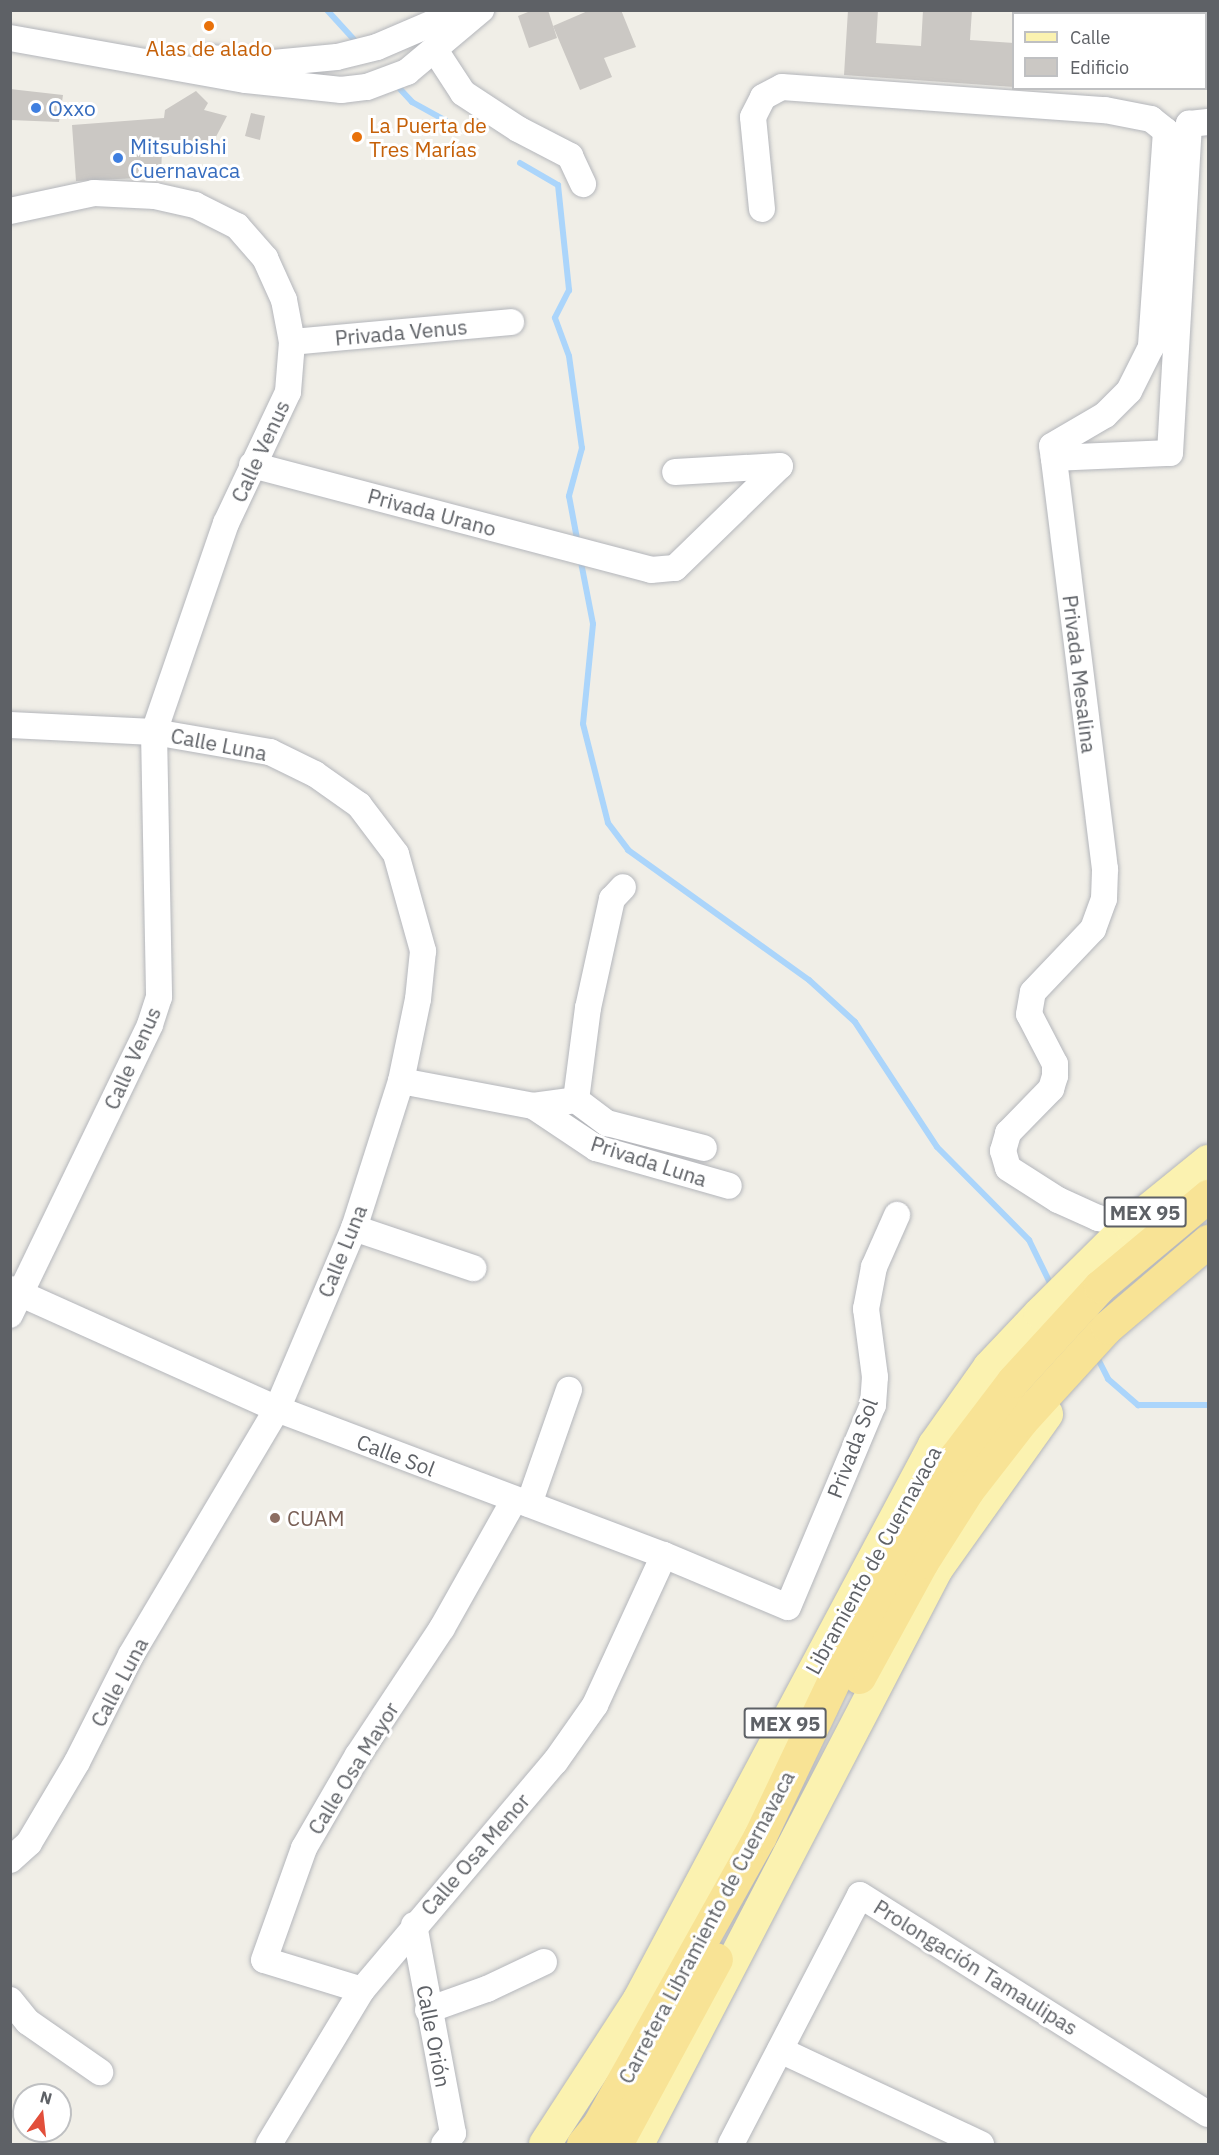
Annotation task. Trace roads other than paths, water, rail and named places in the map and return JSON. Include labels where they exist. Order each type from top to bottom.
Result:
[{"type":"highway","name":"Carretera Libramiento de Cuernavaca","points":[[616,2145],[686,2019],[874,1647],[922,1562],[1065,1342],[1093,1277],[1209,1196]]},
{"type":"highway","name":"Carretera Libramiento de Cuernavaca","points":[[583,2145],[599,2124],[760,1836],[912,1525],[956,1456],[1013,1381],[1065,1342],[1111,1333],[1209,1241]]},
{"type":"main road","name":"MEX 95","points":[[1093,1277],[1129,1225],[1209,1161]]},
{"type":"main road","name":"MEX 95","points":[[1111,1333],[1209,1262]]},
{"type":"main road","name":"MEX 95","points":[[638,2145],[937,1569],[1034,1431],[1065,1342]]},
{"type":"main road","name":"Libramiento de Cuernavaca","points":[[545,2145],[638,2001],[934,1445],[989,1367],[1065,1342]]},
{"type":"street","points":[[10,38],[246,80],[341,90],[392,79],[435,50],[481,10]]},
{"type":"street","points":[[435,50],[450,13]]},
{"type":"street","points":[[10,25],[227,61],[273,63],[337,57],[377,47],[450,13]]},
{"type":"street","points":[[377,47],[372,58],[374,69],[392,79]]},
{"type":"street","points":[[435,50],[463,93],[518,129],[570,156],[583,184]]},
{"type":"street","points":[[337,57],[347,61],[352,72],[350,83],[341,90]]},
{"type":"street","points":[[762,209],[753,117],[763,97],[782,87],[1105,110],[1151,119],[1166,131],[1151,347],[1130,391],[1105,415],[1052,446],[1054,458],[1170,453],[1189,124],[1209,122]]},
{"type":"street","name":"Calle Venus","points":[[10,211],[94,193],[154,196],[195,205],[237,226],[266,258],[284,300],[292,342],[288,392],[252,465],[204,579],[154,732],[159,997],[150,1025],[14,1299]]},
{"type":"street","name":"Privada Venus","points":[[292,342],[511,322]]},
{"type":"street","name":"Privada Mesalina","points":[[1054,458],[1105,869],[1104,899],[1093,929],[1033,992],[1029,1014],[1055,1064],[1055,1076],[1051,1089],[1008,1133],[1003,1150],[1008,1168],[1058,1200],[1098,1218],[1129,1225]]},
{"type":"street","name":"Privada Urano","points":[[252,465],[651,570],[675,567],[780,466],[675,472]]},
{"type":"street","points":[[10,725],[154,732]]},
{"type":"street","name":"Calle Luna","points":[[10,1860],[29,1843],[77,1762],[131,1655],[277,1409],[354,1228],[401,1080],[418,999],[423,951],[396,854],[359,805],[315,774],[270,752],[154,732]]},
{"type":"street","points":[[576,1100],[588,1008],[612,899],[623,887]]},
{"type":"street","name":"Privada Luna","points":[[401,1080],[533,1107],[596,1148],[729,1186]]},
{"type":"street","points":[[533,1107],[576,1100],[607,1124],[704,1148]]},
{"type":"street","name":"Privada Sol","points":[[788,1607],[873,1404],[875,1377],[866,1309],[874,1267],[897,1215]]},
{"type":"street","points":[[354,1228],[473,1268]]},
{"type":"street","name":"Calle Sol","points":[[14,1299],[277,1409],[664,1555],[788,1607]]},
{"type":"street","points":[[522,1502],[569,1390]]},
{"type":"street","name":"Calle Osa Mayor","points":[[362,1990],[264,1960],[304,1848],[358,1755],[522,1502]]},
{"type":"street","name":"Calle Osa Menor","points":[[269,2145],[362,1990],[414,1924],[555,1762],[595,1705],[664,1555]]},
{"type":"street","name":"Prolongación Tamaulipas","points":[[731,2145],[860,1895],[1209,2114]]},
{"type":"street","name":"Calle Orión","points":[[414,1924],[428,2010],[453,2133],[444,2145]]},
{"type":"street","points":[[428,2010],[487,1989],[544,1962]]},
{"type":"street","points":[[10,2000],[28,2022],[100,2072]]},
{"type":"street","points":[[780,2050],[981,2145]]},
{"type":"waterway","points":[[327,10],[358,44]]},
{"type":"waterway","points":[[400,89],[412,102],[445,120]]},
{"type":"waterway","points":[[520,163],[558,185],[569,290],[555,318],[569,356],[582,448],[569,496],[578,544]]},
{"type":"waterway","points":[[580,557],[593,624],[583,724],[608,823],[628,850],[809,980],[855,1022],[937,1147],[1029,1240],[1052,1287]]},
{"type":"waterway","points":[[1095,1353],[1108,1379],[1138,1405],[1208,1405]]},
{"type":"place","name":"Alas de alado","points":[[209,26]]},
{"type":"place","name":"Oxxo","points":[[36,108]]},
{"type":"place","name":"La Puerta de Tres Marías","points":[[357,137]]},
{"type":"place","name":"Mitsubishi Cuernavaca","points":[[118,158]]},
{"type":"place","name":"CUAM","points":[[275,1518]]}]
